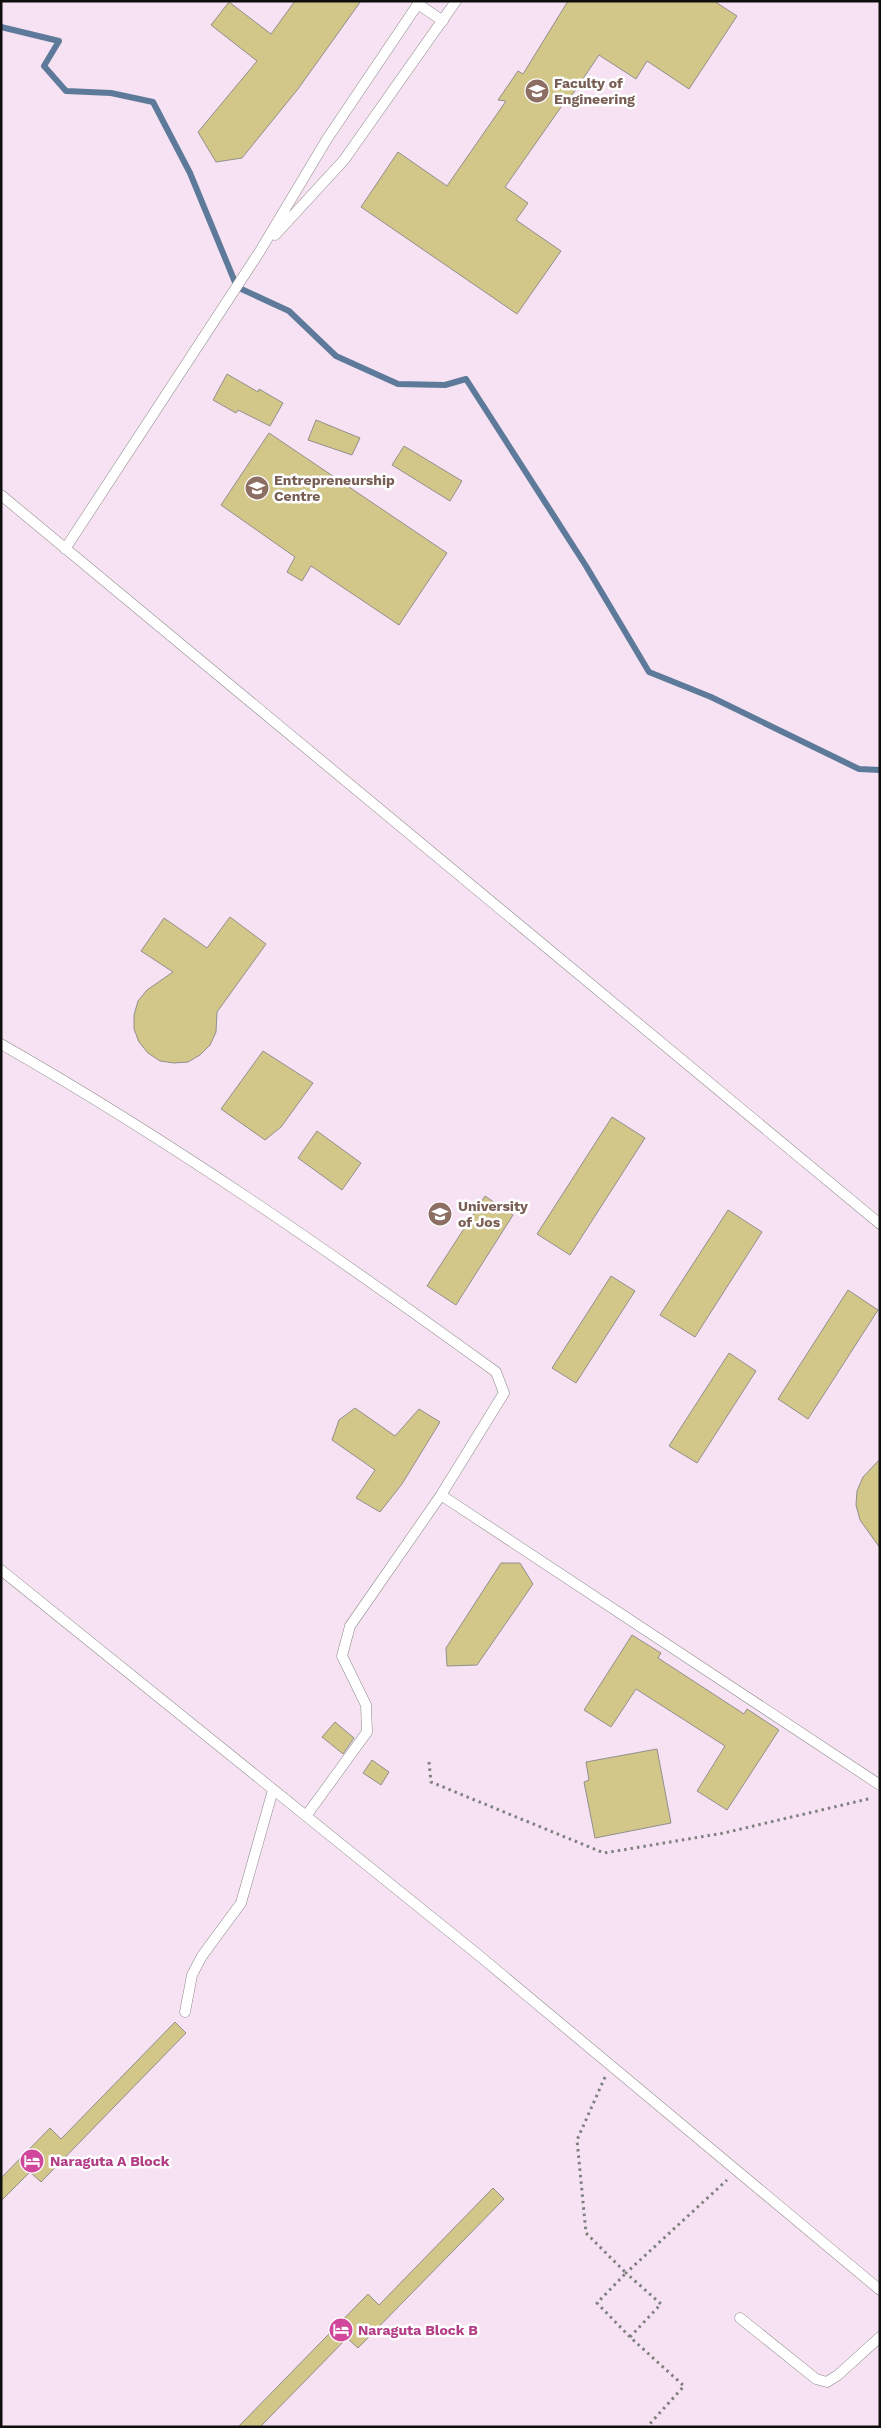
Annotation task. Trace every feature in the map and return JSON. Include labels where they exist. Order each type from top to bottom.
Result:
[{"type":"lane","points":[[260,251],[344,160],[456,1]]},
{"type":"lane","points":[[65,549],[260,251],[327,139],[419,3],[443,21]]},
{"type":"lane","points":[[1,495],[880,1224]]},
{"type":"lane","points":[[1,1044],[78,1088],[353,1268],[496,1372],[504,1393],[441,1495],[350,1626],[342,1656],[366,1705],[367,1732],[306,1816]]},
{"type":"lane","points":[[441,1495],[880,1785]]},
{"type":"lane","points":[[1,1570],[476,1952],[880,2290]]},
{"type":"lane","points":[[185,2012],[192,1975],[202,1956],[241,1903],[273,1790]]},
{"type":"lane","points":[[740,2318],[816,2379],[827,2382],[838,2375],[880,2337]]},
{"type":"path","points":[[429,1762],[431,1782],[604,1854],[724,1833],[880,1796]]},
{"type":"path","points":[[610,2065],[577,2140],[586,2233],[626,2274],[661,2304],[630,2337]]},
{"type":"path","points":[[646,2427],[684,2386],[630,2337],[597,2303],[736,2171]]},
{"type":"shaded area","name":"University of Jos","points":[[1,1],[880,1],[880,2427],[1,2427]]},
{"type":"building","points":[[295,1],[361,1],[298,89],[242,158],[216,162],[198,132],[257,61],[211,25],[229,2],[271,34]]},
{"type":"building","points":[[568,1],[714,1],[737,16],[689,89],[647,61],[636,79],[599,55],[505,187],[528,203],[516,220],[561,251],[517,314],[361,207],[398,152],[447,186],[506,101],[498,100],[518,71],[523,74]]},
{"type":"building","points":[[227,374],[258,392],[259,389],[283,403],[270,426],[238,410],[236,413],[213,400]]},
{"type":"building","points":[[316,420],[360,438],[352,455],[308,440]]},
{"type":"building","points":[[269,433],[447,553],[399,625],[311,566],[302,581],[287,572],[295,557],[221,505]]},
{"type":"building","points":[[404,446],[462,481],[450,501],[392,465]]},
{"type":"building","points":[[230,917],[266,944],[217,1012],[216,1032],[210,1045],[200,1055],[188,1062],[160,1061],[148,1053],[139,1042],[134,1029],[134,1015],[138,1001],[147,990],[173,972],[141,951],[164,918],[207,948]]},
{"type":"building","points":[[263,1051],[313,1083],[281,1127],[265,1140],[221,1109]]},
{"type":"building","points":[[612,1117],[645,1138],[570,1255],[537,1234]]},
{"type":"building","points":[[317,1131],[361,1163],[342,1190],[298,1158]]},
{"type":"building","points":[[485,1196],[513,1215],[456,1305],[427,1286]]},
{"type":"building","points":[[728,1210],[762,1232],[695,1337],[660,1315]]},
{"type":"building","points":[[611,1276],[635,1291],[576,1383],[552,1368]]},
{"type":"building","points":[[848,1290],[878,1310],[808,1419],[778,1399]]},
{"type":"building","points":[[729,1353],[756,1371],[697,1463],[669,1446]]},
{"type":"building","points":[[355,1408],[395,1436],[419,1409],[440,1422],[402,1484],[380,1512],[356,1498],[375,1470],[332,1440],[339,1420]]},
{"type":"building","points":[[880,1459],[880,1548],[860,1520],[856,1505],[857,1491],[863,1477]]},
{"type":"building","points":[[501,1563],[520,1563],[533,1584],[477,1665],[447,1666],[446,1648]]},
{"type":"building","points":[[632,1635],[661,1653],[658,1658],[744,1714],[747,1709],[779,1730],[727,1810],[697,1791],[725,1746],[636,1689],[611,1727],[584,1710]]},
{"type":"building","points":[[335,1722],[354,1738],[343,1754],[322,1737]]},
{"type":"building","points":[[657,1749],[671,1823],[595,1838],[584,1782],[589,1780],[586,1762]]},
{"type":"building","points":[[372,1760],[389,1772],[381,1785],[363,1773]]},
{"type":"building","points":[[175,2022],[186,2033],[41,2182],[30,2172],[1,2201],[1,2178],[50,2128],[61,2139]]},
{"type":"building","points":[[493,2188],[504,2199],[358,2348],[347,2338],[260,2427],[238,2427],[368,2294],[379,2305]]},
{"type":"waterway","points":[[1,27],[59,41],[44,66],[66,91],[111,93],[153,102],[190,173],[237,287],[289,311],[336,356],[398,384],[445,385],[466,379],[586,566],[649,672],[711,697],[859,769],[880,770]]},
{"type":"place","name":"Faculty of Engineering","points":[[537,91]]},
{"type":"place","name":"Entrepreneurship Centre","points":[[257,488]]},
{"type":"place","name":"University of Jos","points":[[440,1214]]},
{"type":"place","name":"Naraguta A Block","points":[[32,2161]]},
{"type":"place","name":"Naraguta Block B","points":[[341,2330]]}]
